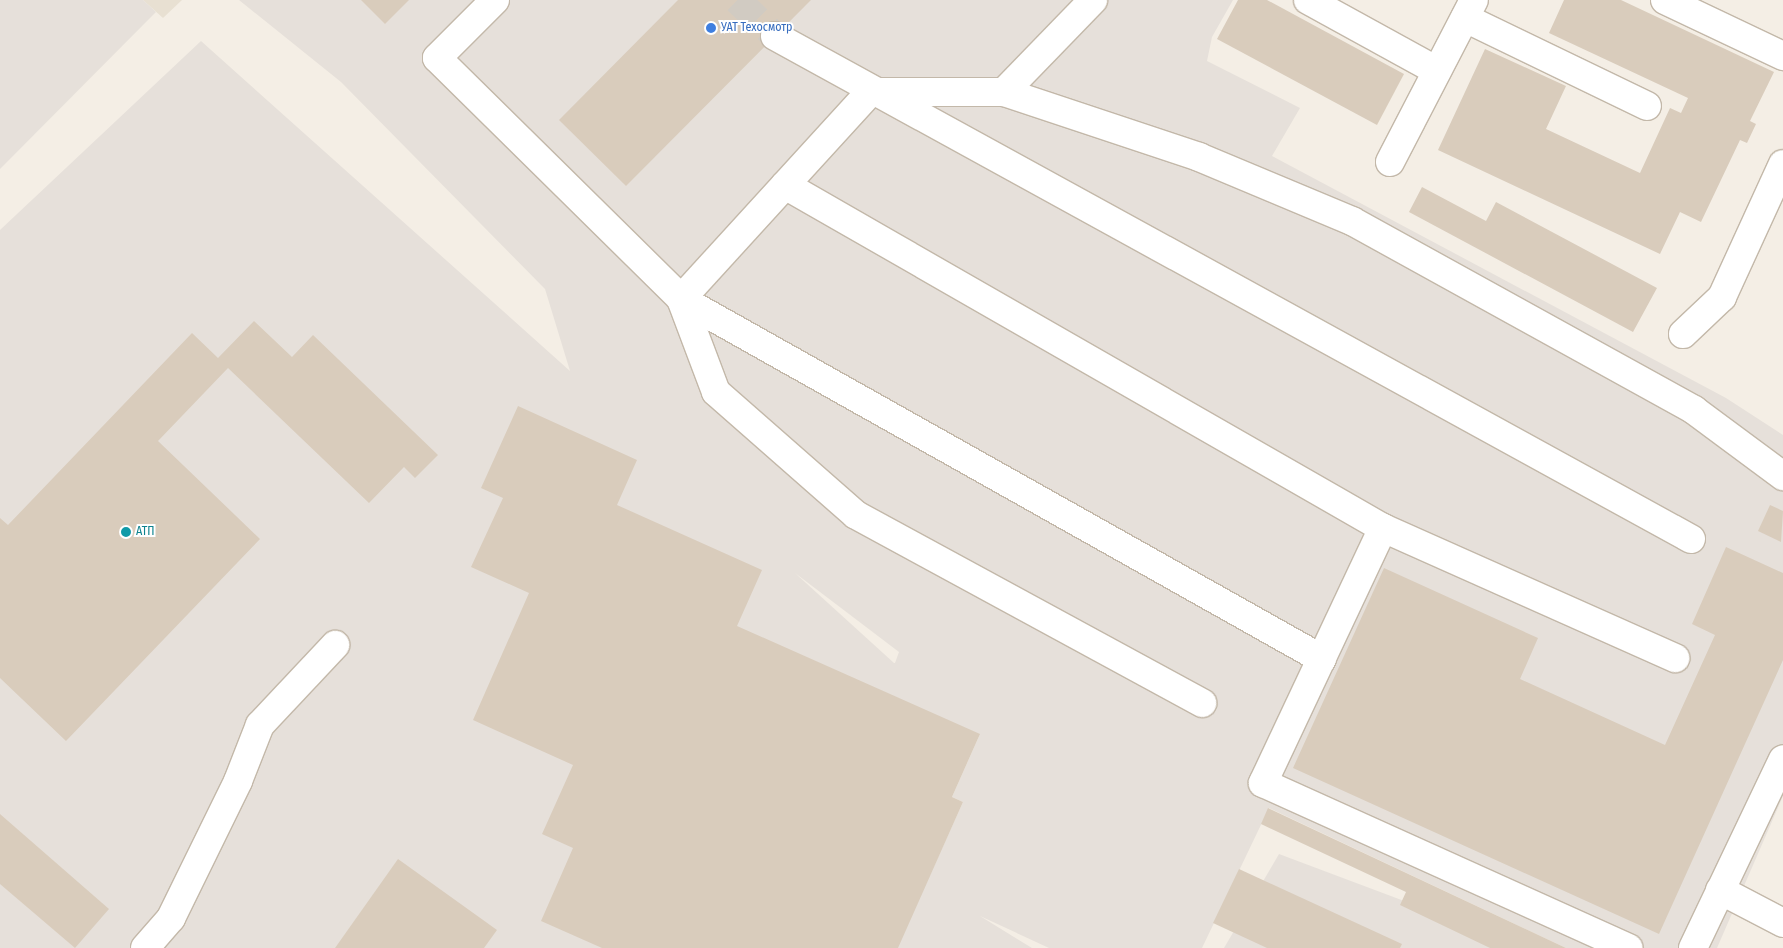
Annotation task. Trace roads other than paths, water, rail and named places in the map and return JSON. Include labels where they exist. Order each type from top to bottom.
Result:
[{"type":"street","points":[[495,0],[437,58],[681,299],[1322,659]]},
{"type":"street","points":[[1004,92],[1093,0]]},
{"type":"street","points":[[1308,0],[1437,71]]},
{"type":"street","points":[[1666,0],[1783,56]]},
{"type":"street","points":[[1390,162],[1470,9],[1647,106]]},
{"type":"street","points":[[775,36],[870,92],[1691,539]]},
{"type":"street","points":[[681,299],[870,92],[1004,92],[1199,157],[1352,221],[1694,410],[1783,476]]},
{"type":"street","points":[[1683,334],[1722,297],[1783,164]]},
{"type":"street","points":[[785,185],[1383,528],[1674,658]]},
{"type":"street","points":[[681,299],[716,392],[856,515],[1202,702]]},
{"type":"street","points":[[1383,528],[1263,783],[1628,948]]},
{"type":"street","points":[[145,948],[171,918],[260,725],[335,645]]},
{"type":"street","points":[[1693,948],[1783,759]]},
{"type":"street","points":[[1720,890],[1783,922]]},
{"type":"tunnel","points":[[737,0],[775,36]]},
{"type":"place","name":"УАТ Техосмотр","points":[[711,28]]},
{"type":"place","name":"АТП","points":[[126,532]]}]
